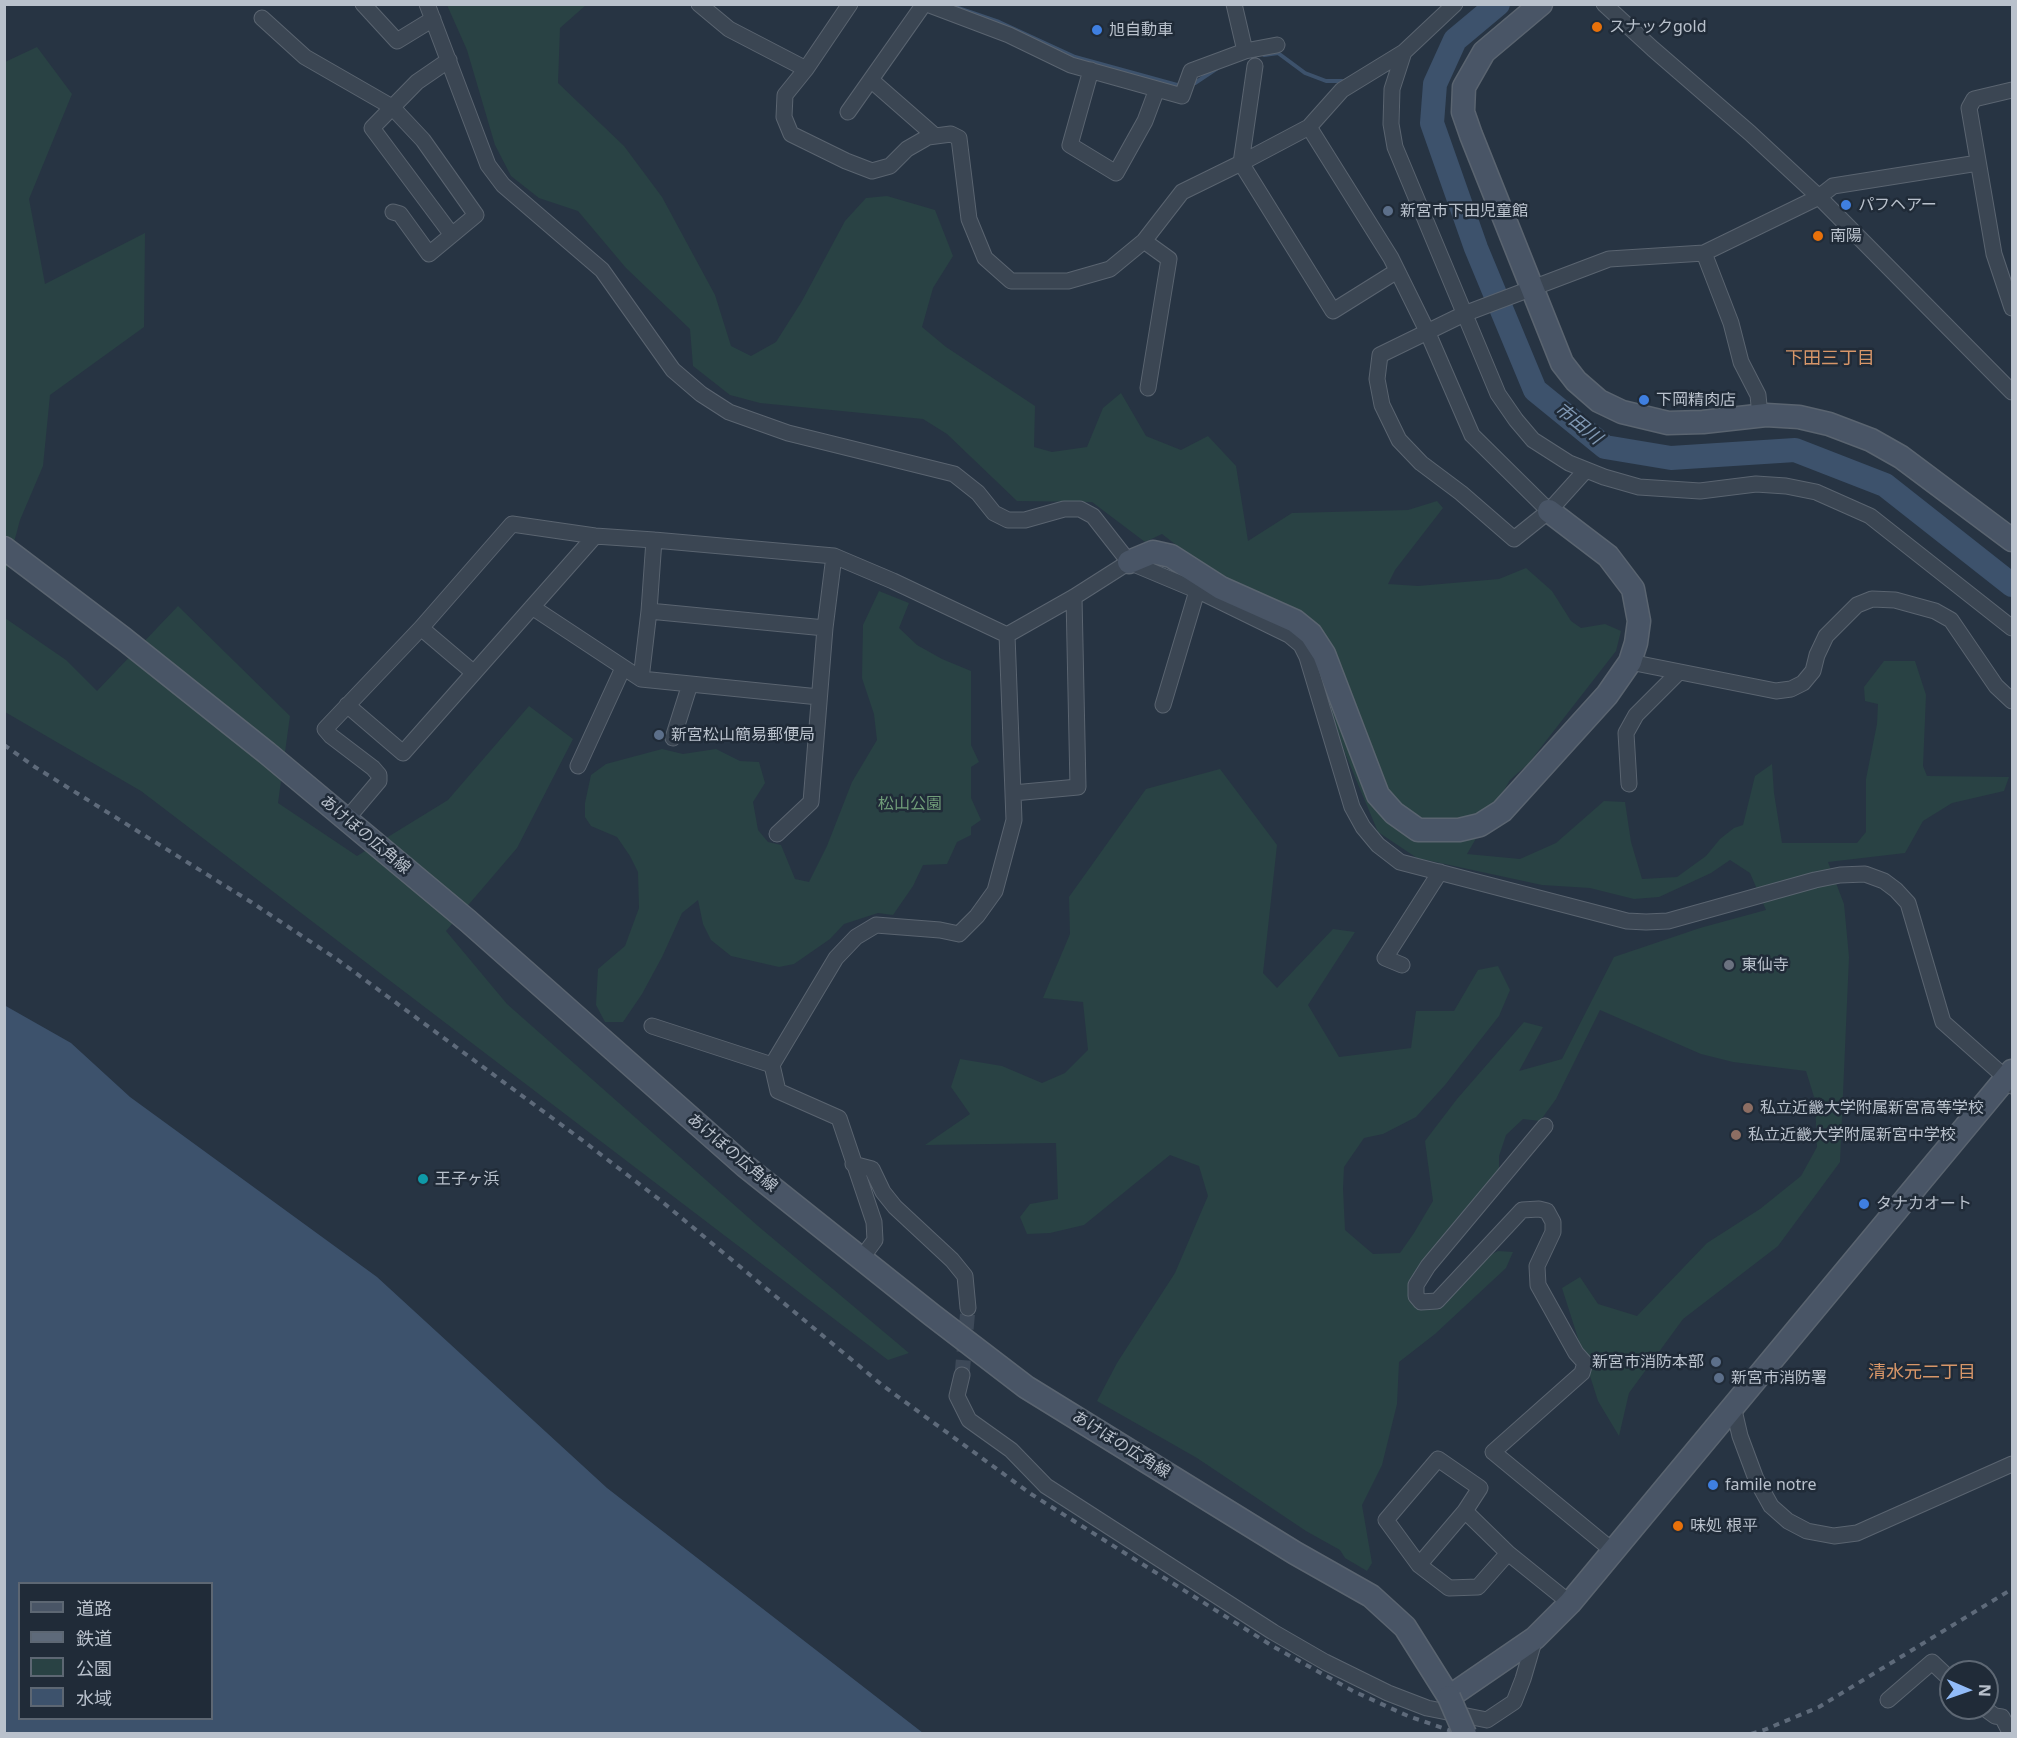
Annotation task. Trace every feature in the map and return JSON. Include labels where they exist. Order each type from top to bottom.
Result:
[{"type":"street","points":[[363,4],[397,41],[433,19]]},
{"type":"street","points":[[426,4],[488,165],[503,185],[602,270],[673,370],[701,394],[729,412],[788,433],[954,474],[978,493],[994,513],[1008,520],[1025,520],[1064,509],[1080,509],[1093,516],[1129,561],[1289,635],[1301,645],[1307,657],[1352,807],[1363,827],[1378,845],[1400,862],[1627,921],[1668,921],[1840,875],[1864,874],[1884,881],[1908,903],[1943,1022],[2010,1079],[1570,1603],[1534,1638],[1449,1698]]},
{"type":"street","points":[[699,4],[729,29],[806,69]]},
{"type":"street","points":[[850,4],[806,69],[785,95],[784,117],[791,134],[872,171],[890,166],[907,149],[928,137],[951,134],[959,138],[969,219],[985,258],[1011,281],[1068,281],[1110,270],[1144,241],[1182,192],[1241,164],[1309,127],[1342,90],[1404,52],[1455,4]]},
{"type":"street","points":[[848,112],[925,4],[1009,35],[1071,65],[1182,96],[1191,71],[1245,51],[1276,45]]},
{"type":"street","points":[[1234,4],[1245,51]]},
{"type":"street","points":[[1541,4],[1484,52],[1464,87],[1463,112],[1562,363],[1576,381],[1599,401],[1638,417],[1668,423],[1760,416],[1800,417],[1829,424],[1870,440],[1900,457],[2013,540]]},
{"type":"street","points":[[1604,4],[1819,197],[2013,392]]},
{"type":"street","points":[[262,18],[305,57],[392,107],[423,141],[476,215],[429,254],[400,214],[393,212]]},
{"type":"street","points":[[1404,52],[1392,89],[1391,124],[1395,147],[1498,394],[1533,440],[1569,463],[1604,477],[1639,487],[1700,491],[1756,484],[1786,486],[1816,492],[1870,516],[2013,628]]},
{"type":"street","points":[[449,60],[417,82],[372,128],[452,235]]},
{"type":"street","points":[[1255,66],[1241,164],[1333,311],[1397,271]]},
{"type":"street","points":[[1091,70],[1070,145],[1116,172],[1145,122],[1157,89]]},
{"type":"street","points":[[871,80],[935,136]]},
{"type":"street","points":[[2012,304],[1994,254],[1969,108],[1974,99],[2013,90]]},
{"type":"street","points":[[1007,635],[1074,597],[1129,561],[1153,552],[1171,555],[1221,588],[1295,621],[1311,634],[1324,654],[1378,795],[1394,813],[1418,830],[1459,830],[1480,825],[1502,811],[1607,695],[1630,662],[1639,621],[1633,589],[1608,556],[1549,510],[1472,435],[1427,331],[1397,271],[1309,127]]},
{"type":"street","points":[[1587,470],[1549,510],[1514,539],[1461,493],[1421,463],[1399,440],[1382,405],[1377,379],[1380,355],[1464,314],[1609,260],[1704,253],[1819,197],[1833,186],[1978,163]]},
{"type":"street","points":[[1144,241],[1169,259],[1148,388]]},
{"type":"street","points":[[1704,253],[1731,323],[1741,362],[1758,395],[1760,416]]},
{"type":"street","points":[[346,820],[379,781],[379,775],[325,729],[421,628],[512,524],[595,536],[834,556],[1007,635]]},
{"type":"street","points":[[347,705],[403,753],[595,536]]},
{"type":"street","points":[[641,679],[654,540]]},
{"type":"street","name":"あけぼの広角線","points":[[5,549],[124,639],[267,753],[468,921],[745,1166],[1026,1387],[1295,1553],[1371,1596],[1406,1627],[1449,1698],[1464,1734]]},
{"type":"street","points":[[777,834],[811,802],[825,628],[834,556]]},
{"type":"street","points":[[1163,705],[1197,591]]},
{"type":"street","points":[[1013,793],[1078,787],[1074,597]]},
{"type":"street","points":[[1630,662],[1776,691],[1791,689],[1803,683],[1813,671],[1817,655],[1826,636],[1857,605],[1872,599],[1895,600],[1935,611],[1951,620],[1996,686],[2013,701]]},
{"type":"street","points":[[532,607],[641,679],[819,697]]},
{"type":"street","points":[[649,611],[825,628]]},
{"type":"street","points":[[421,628],[474,673]]},
{"type":"street","points":[[861,1258],[875,1240],[874,1222],[839,1118],[778,1091],[772,1065],[836,958],[856,937],[876,925],[940,930],[959,934],[977,916],[995,891],[1014,820],[1007,635]]},
{"type":"street","points":[[578,766],[623,668]]},
{"type":"street","points":[[1629,784],[1626,733],[1636,715],[1679,672]]},
{"type":"street","points":[[673,738],[690,684]]},
{"type":"street","points":[[1402,965],[1385,958],[1440,872]]},
{"type":"street","points":[[652,1026],[772,1065]]},
{"type":"street","points":[[1545,1126],[1428,1266],[1416,1285],[1416,1296],[1421,1302],[1437,1301],[1522,1210],[1547,1211],[1553,1222],[1552,1232],[1537,1266],[1538,1285],[1576,1353],[1585,1363],[1582,1373],[1493,1452],[1613,1551]]},
{"type":"street","points":[[853,1164],[872,1169],[883,1192],[895,1207],[959,1268],[965,1276],[968,1308]]},
{"type":"street","points":[[962,1375],[957,1396],[969,1420],[1011,1450],[1046,1486],[1273,1632],[1325,1662],[1388,1693],[1426,1708],[1487,1720],[1514,1702],[1534,1638]]},
{"type":"street","points":[[1734,1406],[1740,1436],[1756,1479],[1771,1506],[1788,1521],[1807,1531],[1834,1536],[1857,1533],[2013,1464]]},
{"type":"street","points":[[1419,1565],[1465,1512],[1480,1488],[1438,1459],[1386,1520],[1419,1565],[1449,1588],[1478,1587],[1508,1553]]},
{"type":"street","points":[[1465,1512],[1508,1553],[1570,1603]]},
{"type":"street","points":[[1888,1700],[1932,1662],[1939,1669]]},
{"type":"street","points":[[2007,1712],[2010,1734]]},
{"type":"green space","points":[[447,5],[586,5],[560,28],[558,83],[624,146],[662,197],[715,295],[731,346],[751,356],[776,342],[802,301],[845,221],[866,198],[887,196],[935,210],[953,256],[933,288],[922,327],[946,347],[1035,406],[1034,447],[1052,452],[1087,447],[1103,408],[1121,393],[1146,436],[1181,450],[1208,436],[1236,466],[1248,541],[1292,513],[1408,510],[1437,501],[1443,508],[1395,570],[1388,584],[1418,586],[1499,579],[1526,568],[1552,591],[1571,621],[1581,628],[1605,624],[1621,631],[1616,651],[1528,764],[1510,780],[1467,854],[1520,859],[1556,843],[1604,801],[1625,802],[1631,842],[1642,879],[1677,877],[1706,856],[1720,839],[1734,828],[1743,825],[1755,776],[1772,764],[1782,843],[1857,843],[1866,832],[1866,779],[1877,724],[1878,704],[1865,701],[1864,687],[1884,661],[1915,661],[1926,695],[1923,766],[1927,776],[2009,777],[2004,791],[1952,803],[1923,821],[1905,853],[1828,862],[1844,904],[1849,957],[1840,1162],[1778,1246],[1683,1319],[1629,1393],[1619,1436],[1598,1401],[1562,1288],[1580,1277],[1598,1304],[1637,1316],[1707,1243],[1760,1209],[1801,1176],[1817,1147],[1815,1100],[1806,1071],[1733,1062],[1701,1054],[1600,1010],[1556,1099],[1540,1121],[1523,1119],[1506,1135],[1499,1156],[1499,1169],[1423,1264],[1420,1308],[1484,1258],[1498,1251],[1513,1252],[1506,1268],[1435,1334],[1399,1362],[1397,1404],[1382,1465],[1362,1505],[1372,1563],[1367,1571],[1345,1558],[1340,1550],[1306,1531],[1197,1458],[1097,1401],[1117,1363],[1175,1273],[1208,1196],[1199,1166],[1170,1155],[1084,1225],[1050,1233],[1027,1234],[1020,1217],[1030,1204],[1058,1199],[1056,1143],[925,1145],[970,1114],[951,1087],[960,1059],[1002,1066],[1042,1083],[1065,1073],[1088,1050],[1083,1002],[1043,998],[1070,934],[1069,897],[1146,789],[1220,769],[1277,845],[1263,973],[1277,988],[1333,929],[1355,932],[1308,1005],[1339,1057],[1411,1048],[1416,1011],[1454,1011],[1478,970],[1498,966],[1510,990],[1499,1016],[1445,1085],[1416,1117],[1383,1134],[1364,1138],[1344,1167],[1345,1230],[1373,1254],[1400,1253],[1414,1233],[1433,1201],[1425,1141],[1457,1099],[1524,1022],[1543,1027],[1519,1071],[1562,1059],[1614,957],[1700,928],[1766,910],[1750,873],[1730,860],[1711,873],[1659,897],[1634,899],[1590,888],[1542,885],[1417,858],[1378,832],[1345,753],[1308,647],[1162,534],[1145,542],[1092,502],[1017,501],[947,434],[923,419],[760,403],[730,395],[693,366],[690,329],[626,268],[578,211],[539,198],[511,176],[495,145],[467,50]]},
{"type":"green space","points":[[37,47],[72,94],[29,199],[45,284],[145,233],[144,327],[50,395],[43,466],[20,520],[5,576],[5,62]]},
{"type":"green space","name":"松山公園","points":[[879,591],[909,603],[899,628],[917,645],[971,671],[971,745],[979,762],[971,767],[971,798],[981,820],[971,827],[971,835],[957,842],[947,864],[923,865],[913,886],[893,915],[878,913],[844,924],[830,939],[794,964],[779,967],[731,956],[711,940],[703,924],[698,900],[682,913],[642,994],[623,1022],[605,1022],[596,1005],[598,969],[625,946],[639,908],[638,872],[617,837],[591,826],[585,817],[585,803],[591,775],[606,764],[662,749],[683,754],[716,749],[740,761],[759,762],[765,783],[753,802],[758,830],[768,842],[781,845],[795,879],[809,882],[827,846],[852,782],[877,740],[874,714],[862,678],[863,625]]},
{"type":"green space","points":[[178,606],[290,716],[278,803],[357,856],[448,800],[529,706],[573,739],[517,848],[446,931],[507,1004],[758,1226],[909,1353],[888,1360],[141,791],[5,712],[5,618],[66,660],[97,691]]},
{"type":"water","points":[[4,1005],[71,1043],[130,1097],[377,1277],[607,1488],[923,1733],[5,1733]]},
{"type":"waterway","name":"市田川","points":[[1498,4],[1455,40],[1435,84],[1432,123],[1476,248],[1535,390],[1605,447],[1671,458],[1795,450],[1885,485],[2012,585]]},
{"type":"waterway","points":[[958,8],[999,22],[1075,57],[1177,85],[1182,84]]},
{"type":"waterway","points":[[1264,55],[1278,53],[1305,73],[1326,81],[1342,81]]},
{"type":"waterway","points":[[1190,84],[1219,67]]},
{"type":"tunnel","points":[[962,1375],[968,1308]]},
{"type":"railway","points":[[4,745],[338,960],[660,1200],[882,1385],[1031,1494],[1274,1647],[1353,1691],[1408,1716],[1460,1734]]},
{"type":"railway","points":[[1751,1734],[1819,1707],[2012,1589]]},
{"type":"place","name":"スナックgold","points":[[1597,27]]},
{"type":"place","name":"旭自動車","points":[[1097,30]]},
{"type":"place","name":"パフヘアー","points":[[1846,205]]},
{"type":"place","name":"新宮市下田児童館","points":[[1388,211]]},
{"type":"place","name":"南陽","points":[[1818,236]]},
{"type":"place","name":"下岡精肉店","points":[[1644,400]]},
{"type":"place","name":"新宮松山簡易郵便局","points":[[659,735]]},
{"type":"place","name":"東仙寺","points":[[1729,965]]},
{"type":"place","name":"私立近畿大学附属新宮高等学校","points":[[1748,1108]]},
{"type":"place","name":"私立近畿大学附属新宮中学校","points":[[1736,1135]]},
{"type":"place","name":"王子ヶ浜","points":[[423,1179]]},
{"type":"place","name":"タナカオート","points":[[1864,1204]]},
{"type":"place","name":"新宮市消防本部","points":[[1716,1362]]},
{"type":"place","name":"新宮市消防署","points":[[1719,1378]]},
{"type":"place","name":"famile notre","points":[[1713,1485]]},
{"type":"place","name":"味処 根平","points":[[1678,1526]]},
{"type":"district","name":"下田三丁目","points":[[1830,359]]},
{"type":"district","name":"清水元二丁目","points":[[1922,1373]]}]
